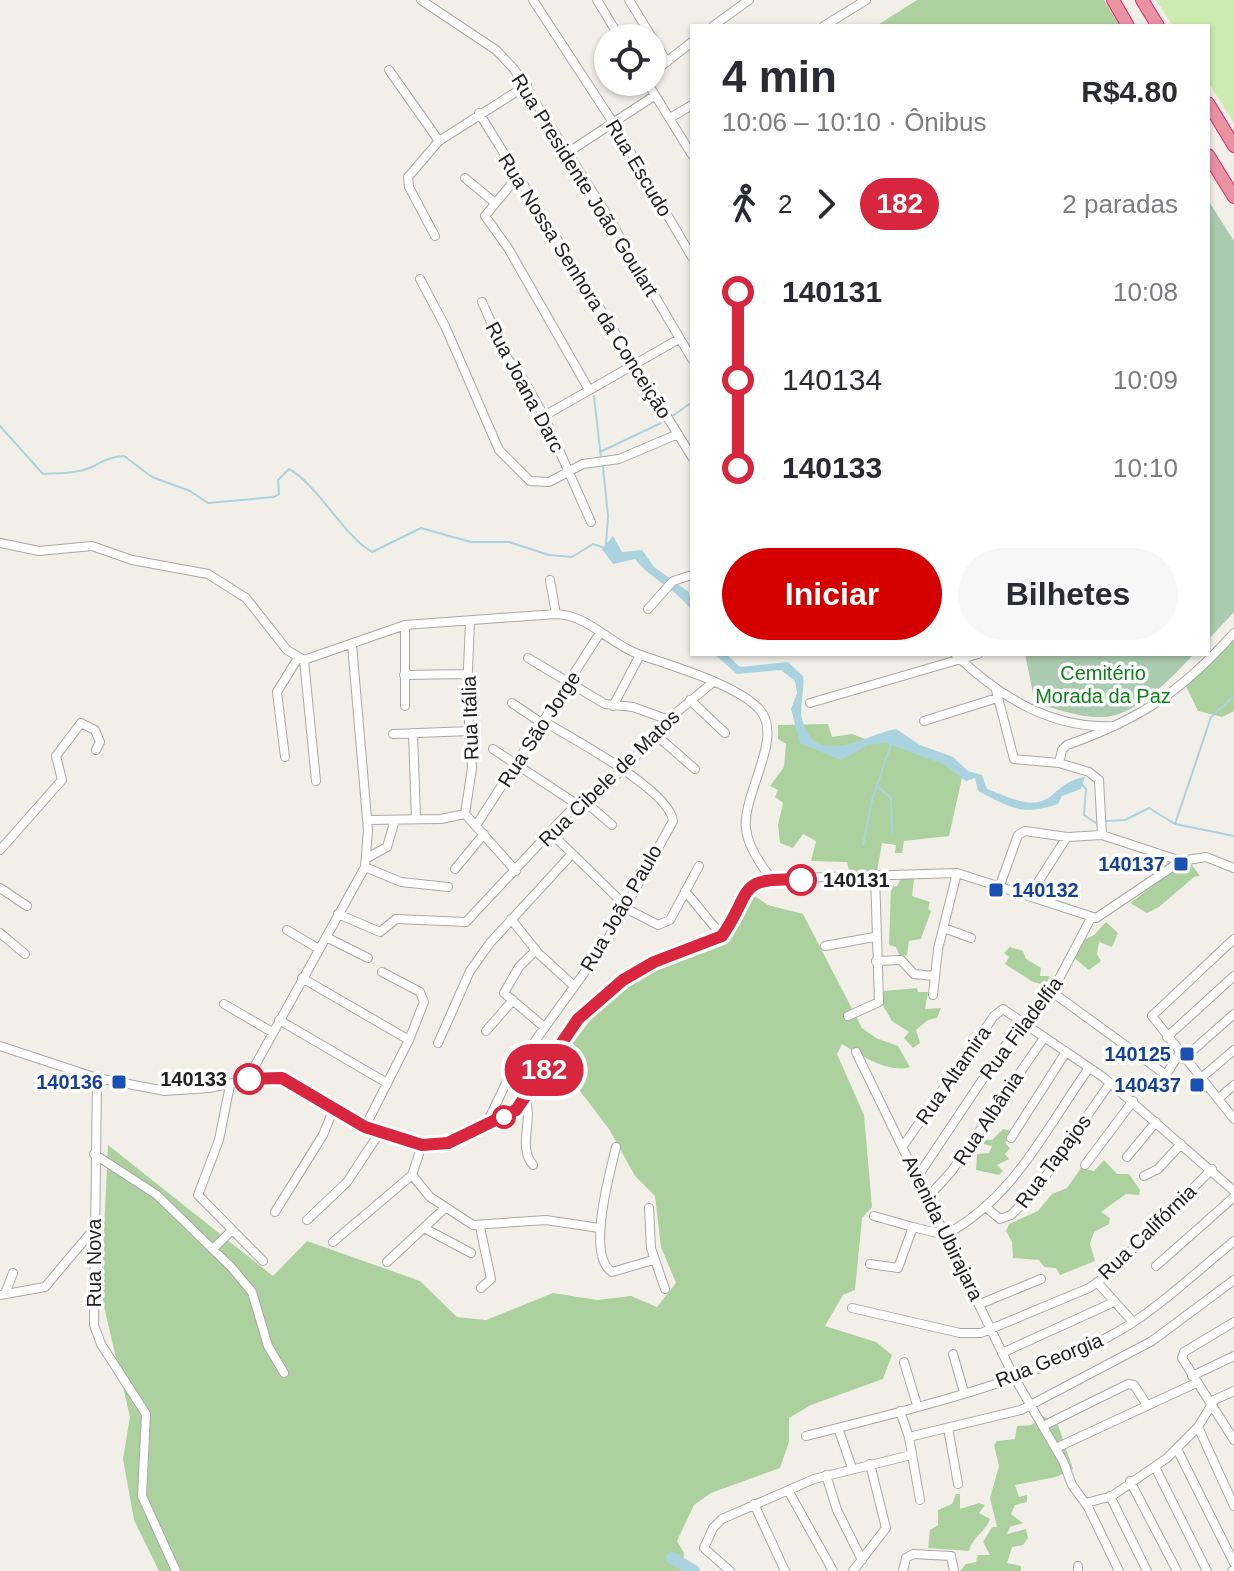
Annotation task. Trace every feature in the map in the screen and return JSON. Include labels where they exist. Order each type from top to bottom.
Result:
[{"type":"highway","points":[[1113,0],[1127,24]]},
{"type":"highway","points":[[1142,0],[1157,24]]},
{"type":"highway","points":[[1210,106],[1234,146]]},
{"type":"highway","points":[[1210,158],[1234,197]]},
{"type":"street","name":"Rua Presidente João Goulart","points":[[421,0],[496,50],[527,85],[690,356]]},
{"type":"street","name":"Rua Escudo","points":[[533,0],[614,124],[690,254]]},
{"type":"street","points":[[597,0],[612,24]]},
{"type":"street","points":[[629,0],[667,62],[690,44]]},
{"type":"street","points":[[635,10],[640,0]]},
{"type":"street","points":[[716,24],[749,0]]},
{"type":"street","points":[[827,24],[866,0]]},
{"type":"street","points":[[389,70],[439,141]]},
{"type":"street","points":[[435,236],[408,183],[423,155],[479,113],[527,85]]},
{"type":"street","points":[[567,153],[654,96],[690,152]]},
{"type":"street","points":[[670,118],[690,106]]},
{"type":"street","name":"Rua Nossa Senhora da Conceição","points":[[479,113],[690,454]]},
{"type":"street","points":[[518,176],[485,213],[588,388]]},
{"type":"street","points":[[465,178],[494,202]]},
{"type":"street","points":[[420,279],[445,326],[499,450],[530,481],[549,482],[583,464],[619,459],[678,434]]},
{"type":"street","name":"Rua Joana Darc","points":[[482,302],[507,358],[518,370],[544,416],[591,522]]},
{"type":"street","points":[[544,416],[588,388],[679,339]]},
{"type":"street","points":[[0,543],[39,551],[92,546],[132,560],[208,574],[246,598],[281,644],[301,659],[316,781]]},
{"type":"street","points":[[648,609],[678,579],[690,576]]},
{"type":"street","points":[[550,580],[556,614]]},
{"type":"street","points":[[285,757],[277,692],[301,659],[352,645],[405,625],[556,614],[579,618],[640,655],[684,669],[758,708],[766,720],[766,745],[752,792],[746,828],[757,859],[771,878]]},
{"type":"street","name":"Rua Itália","points":[[465,814],[471,783],[470,622]]},
{"type":"street","points":[[405,625],[405,706]]},
{"type":"street","name":"Rua São Jorge","points":[[477,824],[600,633]]},
{"type":"street","points":[[1210,656],[1234,633]]},
{"type":"street","points":[[352,645],[367,820],[366,862]]},
{"type":"street","points":[[613,706],[640,655]]},
{"type":"street","points":[[1059,763],[1059,754],[1067,745],[1133,720],[1165,698],[1210,656]]},
{"type":"street","points":[[810,703],[958,657],[997,694],[1049,718],[1073,724],[1116,725]]},
{"type":"street","points":[[528,658],[613,706],[669,720]]},
{"type":"street","points":[[404,675],[468,674]]},
{"type":"street","name":"Rua Cibele de Matos","points":[[338,914],[380,932],[390,920],[466,922],[580,802],[624,769],[669,720],[712,683]]},
{"type":"street","points":[[924,721],[997,694]]},
{"type":"street","points":[[997,694],[1014,759],[1059,763],[1089,772],[1099,780],[1102,835]]},
{"type":"street","points":[[690,700],[725,733]]},
{"type":"street","points":[[512,703],[624,769]]},
{"type":"street","points":[[0,850],[62,780],[56,756],[81,723],[95,730],[100,742],[96,750]]},
{"type":"street","points":[[393,734],[470,731]]},
{"type":"street","points":[[413,733],[416,819]]},
{"type":"street","points":[[656,735],[695,769]]},
{"type":"street","points":[[493,749],[612,825]]},
{"type":"street","name":"Rua João Paulo","points":[[485,1127],[499,1094],[543,1026],[605,944],[673,821],[668,809],[624,769]]},
{"type":"street","points":[[367,820],[465,814],[516,871]]},
{"type":"street","points":[[247,1080],[366,862],[387,847],[395,820]]},
{"type":"street","points":[[550,832],[626,907],[662,925],[670,920],[699,866]]},
{"type":"street","points":[[1000,885],[1020,832],[1067,837],[1102,835],[1181,861]]},
{"type":"street","points":[[455,869],[484,834]]},
{"type":"street","points":[[1029,896],[1067,837]]},
{"type":"street","points":[[438,1043],[470,971],[511,919],[571,855]]},
{"type":"street","points":[[0,1046],[97,1078],[165,1091],[282,1078],[365,1127],[422,1145],[448,1143],[516,1110],[578,1019],[616,986],[654,962],[722,936],[744,892],[760,880],[957,873],[1091,918],[1108,912],[1181,861],[1206,857],[1234,868]]},
{"type":"street","points":[[366,862],[401,882],[448,887]]},
{"type":"street","points":[[933,995],[934,976],[957,873]]},
{"type":"street","points":[[848,1016],[877,1005],[875,874]]},
{"type":"street","points":[[0,888],[27,906]]},
{"type":"street","points":[[685,891],[722,936]]},
{"type":"street","name":"Rua Filadelfia","points":[[918,1176],[1022,1023],[1033,1017],[1052,992],[1091,918]]},
{"type":"street","points":[[511,919],[536,950],[574,986]]},
{"type":"street","points":[[944,928],[971,938]]},
{"type":"street","points":[[287,930],[319,949]]},
{"type":"street","points":[[0,933],[25,954]]},
{"type":"street","points":[[326,937],[368,958]]},
{"type":"street","points":[[825,946],[874,937]]},
{"type":"street","points":[[1234,939],[1157,1009],[1152,1019],[1234,1119]]},
{"type":"street","points":[[536,950],[522,963],[504,990],[543,1026]]},
{"type":"street","points":[[876,961],[901,960],[914,974],[934,976]]},
{"type":"street","points":[[365,1127],[409,1040],[424,997],[382,972]]},
{"type":"street","points":[[1167,1037],[1234,976]]},
{"type":"street","points":[[302,978],[409,1040]]},
{"type":"street","points":[[1052,992],[1166,1075],[1181,1056],[1234,1014]]},
{"type":"street","points":[[486,1031],[513,1000]]},
{"type":"street","points":[[224,1004],[272,1032]]},
{"type":"street","name":"Rua Altamira","points":[[903,1146],[994,1016],[1005,1009],[1022,1023]]},
{"type":"street","points":[[279,1020],[387,1083]]},
{"type":"street","points":[[1022,1023],[1133,1101],[1212,1169],[1234,1194],[1156,1266]]},
{"type":"street","name":"Rua Albânia","points":[[928,1197],[951,1172],[1044,1038]]},
{"type":"street","points":[[1200,1079],[1234,1050]]},
{"type":"street","name":"Avenida Ubirajara","points":[[856,1052],[1014,1377],[1056,1448],[1072,1485],[1086,1503],[1119,1571]]},
{"type":"street","points":[[1011,1138],[1066,1052]]},
{"type":"street","points":[[874,1216],[945,1235],[986,1210],[1012,1181],[1089,1068]]},
{"type":"street","name":"Rua Nova","points":[[97,1078],[94,1325],[101,1344],[146,1414],[142,1496],[176,1571]]},
{"type":"street","name":"Rua Tapajos","points":[[986,1210],[1000,1219],[1011,1215],[1025,1203],[1110,1083]]},
{"type":"street","points":[[230,1085],[219,1140],[198,1195],[263,1261]]},
{"type":"street","points":[[1218,1099],[1234,1085]]},
{"type":"street","points":[[525,1099],[529,1111],[525,1152],[533,1165]]},
{"type":"street","points":[[1085,1165],[1133,1101]]},
{"type":"street","points":[[275,1212],[310,1157],[333,1110]]},
{"type":"street","points":[[1127,1157],[1156,1122]]},
{"type":"street","points":[[307,1220],[347,1182],[380,1132]]},
{"type":"street","points":[[1144,1176],[1158,1169],[1181,1144]]},
{"type":"street","points":[[333,1242],[412,1175],[422,1145]]},
{"type":"street","points":[[616,1147],[599,1228],[610,1272],[653,1260]]},
{"type":"street","points":[[94,1154],[157,1195],[252,1292],[268,1346],[284,1373]]},
{"type":"street","name":"Rua Califórnia","points":[[852,1308],[970,1334],[992,1330],[1097,1282],[1132,1253],[1212,1169]]},
{"type":"street","points":[[412,1175],[444,1209],[480,1227],[530,1220],[599,1228]]},
{"type":"street","points":[[649,1208],[653,1260],[665,1289]]},
{"type":"street","points":[[387,1262],[444,1209]]},
{"type":"street","points":[[480,1227],[491,1279],[481,1288]]},
{"type":"street","points":[[870,1264],[902,1266],[913,1227]]},
{"type":"street","points":[[424,1228],[471,1253]]},
{"type":"street","points":[[3,1294],[45,1287],[93,1230]]},
{"type":"street","points":[[213,1249],[232,1230]]},
{"type":"street","name":"Rua Georgia","points":[[806,1436],[1014,1377],[1133,1322],[1234,1241]]},
{"type":"street","points":[[3,1294],[13,1273]]},
{"type":"street","points":[[980,1304],[1041,1279]]},
{"type":"street","points":[[909,1437],[1021,1410],[1152,1341],[1234,1280]]},
{"type":"street","points":[[1097,1282],[1133,1322]]},
{"type":"street","points":[[1002,1353],[1114,1302]]},
{"type":"street","points":[[1234,1322],[1190,1348],[1182,1358],[1194,1380],[1231,1428],[1234,1440]]},
{"type":"street","points":[[953,1354],[964,1392]]},
{"type":"street","points":[[1056,1448],[1147,1405],[1234,1356]]},
{"type":"street","points":[[904,1362],[917,1405]]},
{"type":"street","points":[[1043,1426],[1128,1384],[1134,1385],[1147,1405]]},
{"type":"street","points":[[1086,1503],[1110,1496],[1155,1467],[1198,1427],[1211,1403],[1234,1391]]},
{"type":"street","points":[[900,1411],[909,1437],[920,1500]]},
{"type":"street","points":[[1198,1427],[1234,1506]]},
{"type":"street","points":[[838,1428],[852,1468]]},
{"type":"street","points":[[948,1428],[958,1484]]},
{"type":"street","points":[[1177,1449],[1234,1563]]},
{"type":"street","points":[[730,1571],[708,1554],[705,1543],[717,1523],[754,1504],[826,1475],[911,1455]]},
{"type":"street","points":[[853,1571],[886,1528],[870,1464]]},
{"type":"street","points":[[1155,1467],[1207,1571]]},
{"type":"street","points":[[826,1475],[837,1510],[862,1560]]},
{"type":"street","points":[[1130,1481],[1177,1571]]},
{"type":"street","points":[[789,1492],[833,1571]]},
{"type":"street","points":[[1110,1496],[1147,1571]]},
{"type":"street","points":[[754,1504],[785,1571]]},
{"type":"street","points":[[903,1571],[908,1555],[936,1554],[951,1556],[954,1571]]},
{"type":"green space","points":[[917,0],[1104,0],[1119,24],[879,24]]},
{"type":"green space","points":[[1156,0],[1234,0],[1234,123],[1210,85],[1210,24],[1172,24]]},
{"type":"green space","name":"Cemitério Morada da Paz","points":[[1210,203],[1234,241],[1234,612],[1210,638]]},
{"type":"green space","points":[[1234,639],[1234,711],[1222,717],[1198,711],[1186,686]]},
{"type":"green space","name":"Cemitério Morada da Paz","points":[[1025,656],[1192,656],[1141,703],[1116,715],[1077,715],[1035,703]]},
{"type":"green space","points":[[828,724],[832,737],[852,734],[876,743],[885,739],[964,769],[949,836],[904,841],[902,853],[895,853],[896,845],[882,843],[877,871],[849,871],[847,862],[811,861],[816,841],[803,834],[793,848],[780,843],[778,825],[783,803],[775,797],[778,790],[770,786],[784,767],[786,744],[778,739],[778,725]]},
{"type":"green space","points":[[1192,865],[1200,876],[1194,877],[1159,907],[1147,913],[1130,903],[1176,868]]},
{"type":"green space","points":[[902,877],[914,879],[912,896],[930,902],[928,909],[931,911],[921,939],[909,941],[907,955],[900,957],[896,947],[889,945],[891,887],[897,886]]},
{"type":"green space","points":[[753,895],[768,905],[803,914],[862,1028],[876,1038],[898,1046],[910,1067],[884,1066],[842,1044],[837,1054],[864,1115],[872,1207],[862,1218],[855,1290],[843,1295],[825,1326],[876,1342],[892,1355],[883,1379],[811,1405],[789,1418],[789,1442],[780,1468],[711,1493],[694,1505],[677,1541],[684,1553],[682,1571],[159,1571],[134,1520],[123,1459],[130,1417],[101,1294],[108,1145],[273,1276],[307,1241],[420,1281],[457,1317],[486,1320],[553,1293],[597,1300],[631,1296],[657,1307],[676,1283],[661,1247],[655,1196],[635,1176],[609,1129],[567,1074],[572,1065],[567,1051],[592,1018],[642,968],[715,944],[730,915]]},
{"type":"green space","points":[[1106,922],[1118,933],[1112,947],[1099,942],[1097,954],[1101,961],[1089,970],[1074,958],[1080,942],[1094,935]]},
{"type":"green space","points":[[1010,947],[1023,951],[1026,959],[1041,968],[1040,976],[1049,976],[1049,986],[1033,982],[1005,964],[1009,957],[1004,953]]},
{"type":"green space","points":[[917,988],[918,992],[928,992],[925,1009],[941,1008],[937,1018],[928,1020],[916,1030],[920,1043],[913,1048],[904,1038],[909,1032],[892,1021],[881,1002],[884,991]]},
{"type":"green space","points":[[1003,1129],[1015,1132],[1005,1143],[1010,1148],[1005,1154],[1009,1159],[997,1165],[1003,1171],[999,1175],[976,1170],[977,1154],[989,1153],[992,1146],[983,1144],[972,1148],[977,1139],[992,1140]]},
{"type":"green space","points":[[1104,1160],[1117,1174],[1129,1174],[1140,1190],[1139,1195],[1126,1194],[1101,1212],[1110,1218],[1109,1224],[1094,1232],[1090,1244],[1095,1261],[1060,1275],[1056,1268],[1044,1267],[1039,1260],[1013,1258],[1012,1242],[1006,1231],[1009,1224],[1038,1211],[1052,1194],[1067,1188],[1081,1168],[1094,1171]]},
{"type":"green space","points":[[1043,1416],[1058,1425],[1073,1469],[1056,1477],[1015,1485],[1019,1497],[1027,1495],[1027,1502],[1015,1505],[1011,1514],[1023,1523],[1010,1527],[1007,1534],[1026,1529],[1028,1538],[1023,1545],[1012,1547],[1007,1563],[1021,1566],[1021,1571],[960,1571],[966,1564],[976,1562],[978,1555],[990,1555],[983,1542],[992,1527],[997,1527],[990,1498],[999,1466],[994,1445],[997,1441],[1015,1439],[1017,1426],[1031,1425]]},
{"type":"green space","points":[[956,1494],[960,1494],[960,1509],[979,1503],[985,1505],[979,1513],[990,1519],[988,1524],[969,1551],[928,1548],[930,1530],[938,1525],[938,1510],[952,1504]]},
{"type":"water","points":[[613,536],[622,552],[642,550],[654,567],[689,592],[690,609],[635,559],[613,564],[602,549]]},
{"type":"water","points":[[716,656],[728,656],[740,667],[788,662],[803,676],[802,719],[809,735],[818,743],[843,745],[896,729],[920,745],[953,757],[968,771],[982,775],[987,789],[1028,802],[1045,800],[1067,783],[1085,777],[1081,789],[1062,796],[1058,804],[1026,810],[1008,806],[978,791],[975,778],[966,781],[943,764],[886,743],[868,745],[841,760],[800,743],[791,709],[797,693],[795,681],[781,670],[737,674]]},
{"type":"waterway","points":[[594,396],[601,458]]},
{"type":"waterway","points":[[671,417],[690,403]]},
{"type":"waterway","points":[[600,452],[661,423]]},
{"type":"waterway","points":[[0,426],[43,474],[82,470],[124,456],[152,477],[190,491],[208,503],[274,497],[279,494],[278,480],[289,469],[300,476],[351,534],[372,552],[421,528],[471,542],[509,542],[549,555],[572,557],[593,544],[605,548]]},
{"type":"waterway","points":[[603,467],[608,516],[606,545]]},
{"type":"waterway","points":[[1175,824],[1211,717],[1234,696]]},
{"type":"waterway","points":[[863,845],[872,800],[891,744]]},
{"type":"waterway","points":[[1081,783],[1086,789],[1084,815],[1096,823]]},
{"type":"waterway","points":[[878,787],[891,798],[892,832]]},
{"type":"waterway","points":[[1105,821],[1125,820],[1149,808],[1175,824],[1234,836]]},
{"type":"waterway","points":[[672,1558],[694,1571]]},
{"type":"bus line","name":"182","points":[[249,1079],[282,1078],[345,1117],[408,1142],[436,1145],[460,1139],[516,1110],[578,1019],[623,980],[672,954],[722,936],[744,892],[760,880],[801,880]]},
{"type":"place","name":"140137","points":[[1181,864]]},
{"type":"place","name":"140131","points":[[801,880]]},
{"type":"place","name":"140132","points":[[996,890]]},
{"type":"place","name":"140125","points":[[1187,1054]]},
{"type":"place","name":"140133","points":[[249,1079]]},
{"type":"place","name":"140136","points":[[119,1082]]},
{"type":"place","name":"140437","points":[[1197,1085]]}]
